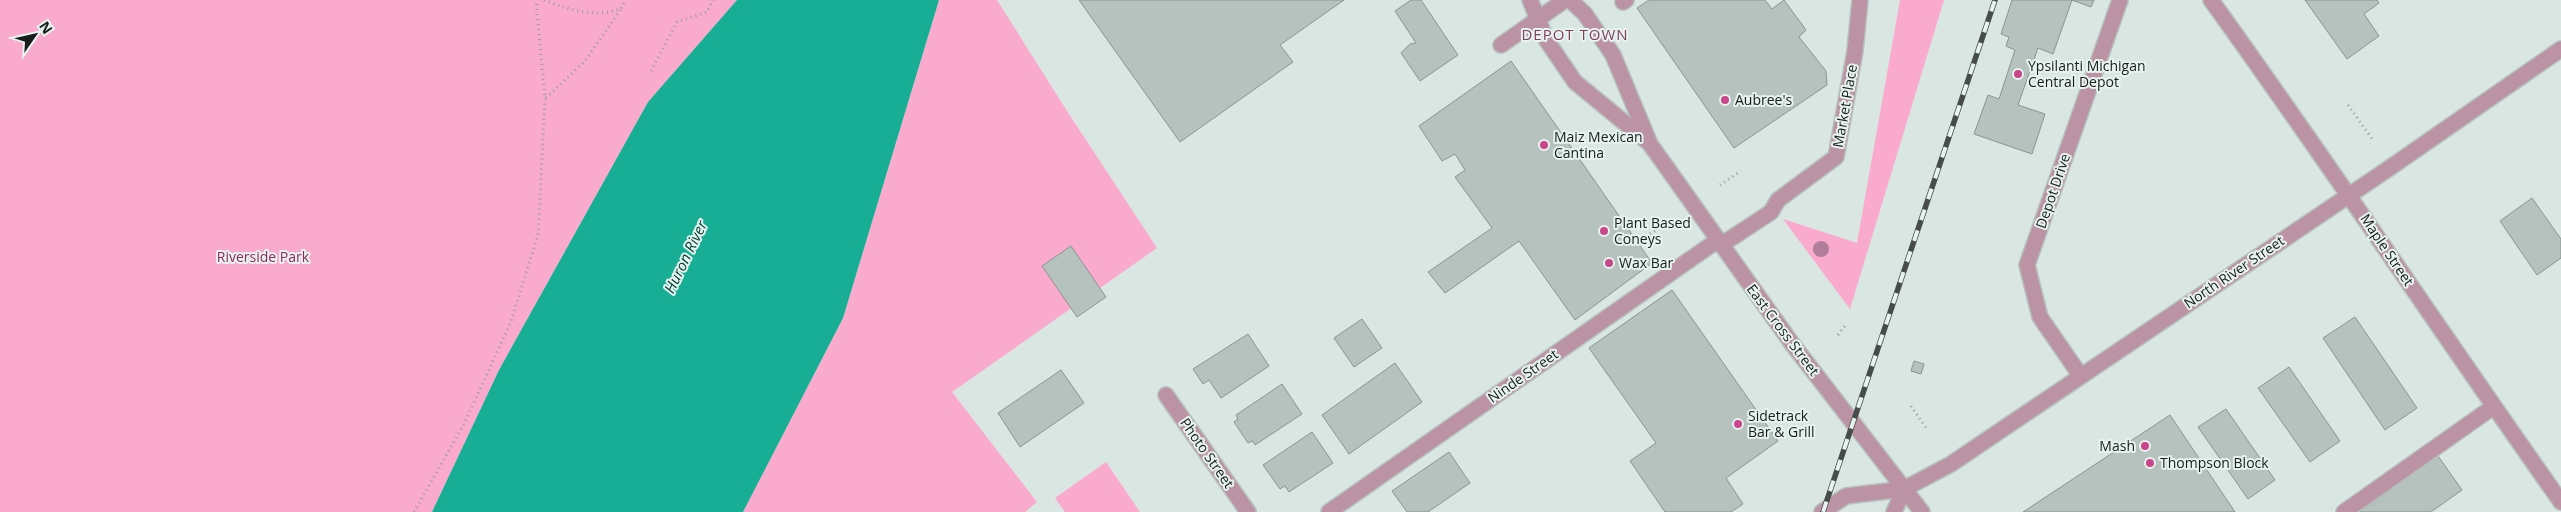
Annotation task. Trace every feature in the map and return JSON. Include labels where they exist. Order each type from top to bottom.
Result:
[{"type":"street","name":"East Cross Street","points":[[1530,0],[1547,41],[1575,82],[1650,144]]},
{"type":"street","points":[[1501,45],[1565,0]]},
{"type":"street","name":"East Cross Street","points":[[1570,0],[1585,14],[1613,56],[1650,144],[1720,243],[1922,512]]},
{"type":"street","name":"Market Place","points":[[1720,243],[1771,212],[1778,200],[1836,157],[1855,51],[1860,0]]},
{"type":"street","name":"Depot Drive","points":[[2080,375],[2040,317],[2027,265],[2120,0]]},
{"type":"street","name":"Maple Street","points":[[2211,0],[2350,195],[2561,502]]},
{"type":"street","name":"North River Street","points":[[1822,512],[1846,496],[1904,489],[1951,464],[2080,375],[2350,195],[2561,49]]},
{"type":"street","name":"Ninde Street","points":[[1329,512],[1720,243]]},
{"type":"street","name":"Photo Street","points":[[1166,394],[1248,512]]},
{"type":"street","points":[[2344,512],[2494,407]]},
{"type":"street","points":[[1894,512],[1904,489]]},
{"type":"path","points":[[414,512],[464,424],[510,324],[538,235],[545,99],[536,0]]},
{"type":"path","points":[[544,0],[574,12],[606,13],[621,9]]},
{"type":"path","points":[[545,99],[585,61],[621,9],[625,0]]},
{"type":"path","points":[[651,71],[677,22],[707,12],[713,0]]},
{"type":"path","points":[[2348,105],[2373,140]]},
{"type":"path","points":[[1720,185],[1741,171]]},
{"type":"path","points":[[1650,234],[1656,230]]},
{"type":"path","points":[[1838,335],[1848,324]]},
{"type":"path","points":[[1911,406],[1927,429]]},
{"type":"green space","name":"Riverside Park","points":[[0,0],[737,0],[648,102],[499,370],[432,512],[0,512]]},
{"type":"green space","points":[[939,0],[997,0],[1157,248],[952,392],[1037,502],[1025,512],[743,512],[843,318]]},
{"type":"green space","points":[[1900,0],[1944,0],[1850,309],[1783,219],[1857,243]]},
{"type":"green space","points":[[1106,462],[1140,512],[1065,512],[1055,498]]},
{"type":"water","name":"Huron River","points":[[737,0],[939,0],[843,318],[743,512],[432,512],[499,370],[648,102]]},
{"type":"building","points":[[1079,0],[1344,0],[1280,45],[1293,62],[1180,142]]},
{"type":"building","points":[[1411,0],[1421,0],[1458,55],[1420,81],[1401,53],[1410,44],[1416,43],[1395,11]]},
{"type":"building","points":[[1649,0],[1765,0],[1772,9],[1784,0],[1806,30],[1799,37],[1826,71],[1827,85],[1734,148],[1637,8]]},
{"type":"building","name":"Ypsilanti Michigan Central Depot","points":[[2012,0],[2072,0],[2053,54],[2038,48],[2018,105],[2045,114],[2032,154],[1974,134],[1988,95],[1999,99],[2015,50],[2006,46],[2009,37],[2001,34]]},
{"type":"building","points":[[2072,0],[2094,0],[2091,7]]},
{"type":"building","points":[[2305,0],[2377,0],[2379,3],[2364,14],[2379,36],[2347,59]]},
{"type":"building","points":[[1511,61],[1652,263],[1575,320],[1519,241],[1445,293],[1428,272],[1492,228],[1455,177],[1465,170],[1455,154],[1442,161],[1419,126]]},
{"type":"building","points":[[2532,198],[2561,239],[2561,258],[2537,275],[2500,221]]},
{"type":"building","points":[[1071,246],[1106,297],[1077,317],[1042,266]]},
{"type":"building","points":[[1672,290],[1778,441],[1726,478],[1743,504],[1731,512],[1665,512],[1630,461],[1656,443],[1589,348]]},
{"type":"building","points":[[2355,317],[2417,408],[2385,430],[2323,338]]},
{"type":"building","points":[[1362,319],[1382,348],[1354,367],[1334,338]]},
{"type":"building","points":[[1248,334],[1269,366],[1221,398],[1209,380],[1203,384],[1193,369]]},
{"type":"building","points":[[1914,361],[1924,364],[1921,374],[1911,371]]},
{"type":"building","points":[[1395,363],[1422,402],[1349,454],[1322,415]]},
{"type":"building","points":[[2289,367],[2340,441],[2310,462],[2258,388]]},
{"type":"building","points":[[1061,370],[1084,403],[1020,447],[998,413]]},
{"type":"building","points":[[1282,384],[1302,414],[1255,445],[1253,441],[1248,443],[1234,422],[1238,419],[1236,415]]},
{"type":"building","points":[[2226,409],[2275,480],[2248,499],[2198,427]]},
{"type":"building","name":"Thompson Block","points":[[2170,415],[2235,512],[2023,512]]},
{"type":"building","points":[[1312,432],[1333,463],[1289,492],[1285,486],[1280,489],[1263,465]]},
{"type":"building","points":[[1449,452],[1470,483],[1428,512],[1407,512],[1392,491]]},
{"type":"building","points":[[2438,456],[2462,490],[2431,512],[2359,512]]},
{"type":"railway","points":[[1823,512],[1995,0]]},
{"type":"place","name":"Ypsilanti Michigan Central Depot","points":[[2018,74]]},
{"type":"place","name":"Aubree's","points":[[1725,100]]},
{"type":"place","name":"Maiz Mexican Cantina","points":[[1544,145]]},
{"type":"place","name":"Plant Based Coneys","points":[[1604,231]]},
{"type":"place","name":"Wax Bar","points":[[1609,263]]},
{"type":"place","name":"Sidetrack Bar & Grill","points":[[1738,424]]},
{"type":"place","name":"Mash","points":[[2145,446]]},
{"type":"place","name":"Thompson Block","points":[[2150,463]]},
{"type":"district","name":"DEPOT TOWN","points":[[1575,35]]}]
